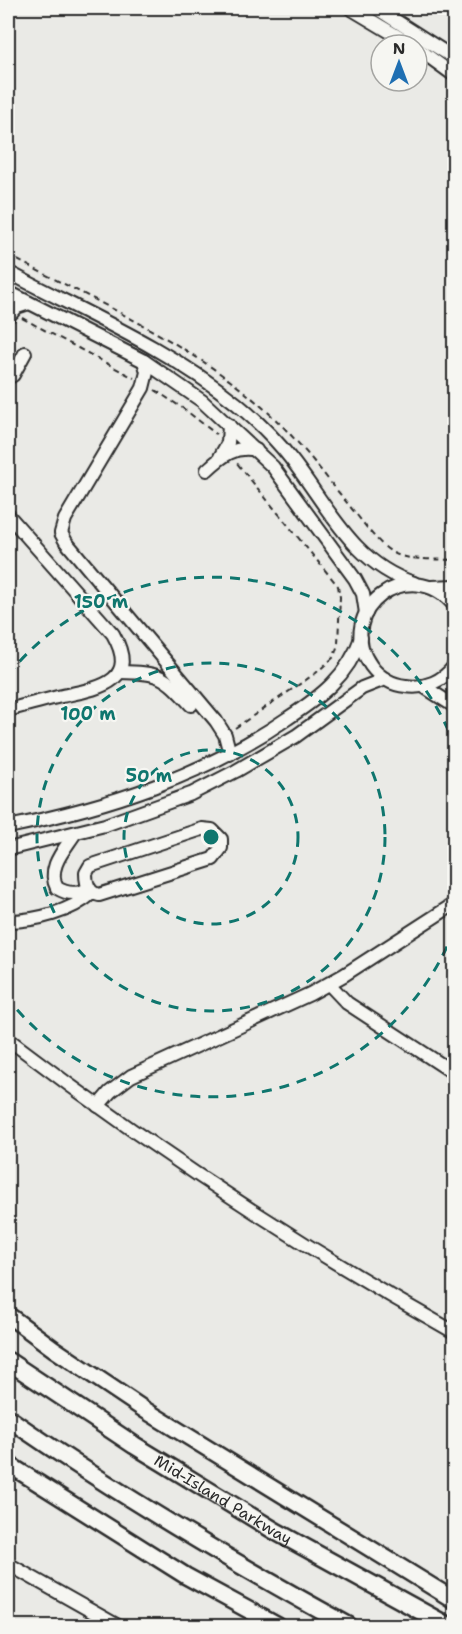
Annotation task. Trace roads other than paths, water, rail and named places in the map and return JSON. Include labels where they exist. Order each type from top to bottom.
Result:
[{"type":"highway","name":"Mid-Island Parkway","points":[[8,1361],[134,1445],[275,1531],[448,1626]]},
{"type":"highway","points":[[8,1418],[156,1515],[266,1581],[349,1626]]},
{"type":"main road","points":[[8,1315],[145,1410],[454,1600]]},
{"type":"main road","points":[[8,1464],[186,1576],[278,1626]]},
{"type":"street","points":[[350,8],[392,33]]},
{"type":"street","points":[[376,8],[454,58]]},
{"type":"street","points":[[429,57],[454,75]]},
{"type":"street","points":[[8,272],[144,342],[209,382],[238,405],[284,450],[364,556],[387,573],[432,587],[454,586]]},
{"type":"street","points":[[8,292],[144,361],[188,390],[229,425],[273,467],[355,579],[363,594],[366,613]]},
{"type":"street","points":[[8,301],[11,316]]},
{"type":"street","points":[[11,316],[17,307],[29,303]]},
{"type":"street","points":[[8,378],[13,375],[25,353]]},
{"type":"street","points":[[144,361],[147,372],[143,388],[65,519],[62,533],[66,542],[208,711],[225,735],[232,753],[243,768]]},
{"type":"street","points":[[207,470],[219,458],[228,443],[229,425]]},
{"type":"street","points":[[219,458],[235,449],[256,450]]},
{"type":"street","points":[[8,515],[113,634],[123,642],[129,653],[130,664],[124,672],[111,681],[89,690],[8,710]]},
{"type":"street","points":[[414,583],[387,590],[374,601],[366,613],[361,627],[366,659],[373,669],[385,679],[400,686],[423,686],[444,676],[454,666]]},
{"type":"street","points":[[432,587],[454,605]]},
{"type":"street","points":[[8,827],[79,812],[114,801],[182,776],[232,753],[298,711],[336,681],[353,657],[361,638]]},
{"type":"street","points":[[124,672],[152,673],[166,679],[191,705]]},
{"type":"street","points":[[8,849],[116,822],[170,803],[243,768],[296,736],[354,693],[385,679]]},
{"type":"street","points":[[423,686],[454,706]]},
{"type":"street","points":[[75,833],[57,861],[53,878],[57,888],[65,892],[90,890],[99,895],[213,859],[222,848],[221,839],[212,830],[202,829],[94,864],[86,873],[90,890]]},
{"type":"street","points":[[8,921],[33,919],[70,907],[90,890]]},
{"type":"street","points":[[98,1106],[116,1086],[131,1076],[329,984],[454,904]]},
{"type":"street","points":[[329,984],[347,1004],[454,1073]]},
{"type":"street","points":[[8,1039],[98,1106],[273,1224],[454,1332]]},
{"type":"street","points":[[8,1564],[118,1626]]}]
